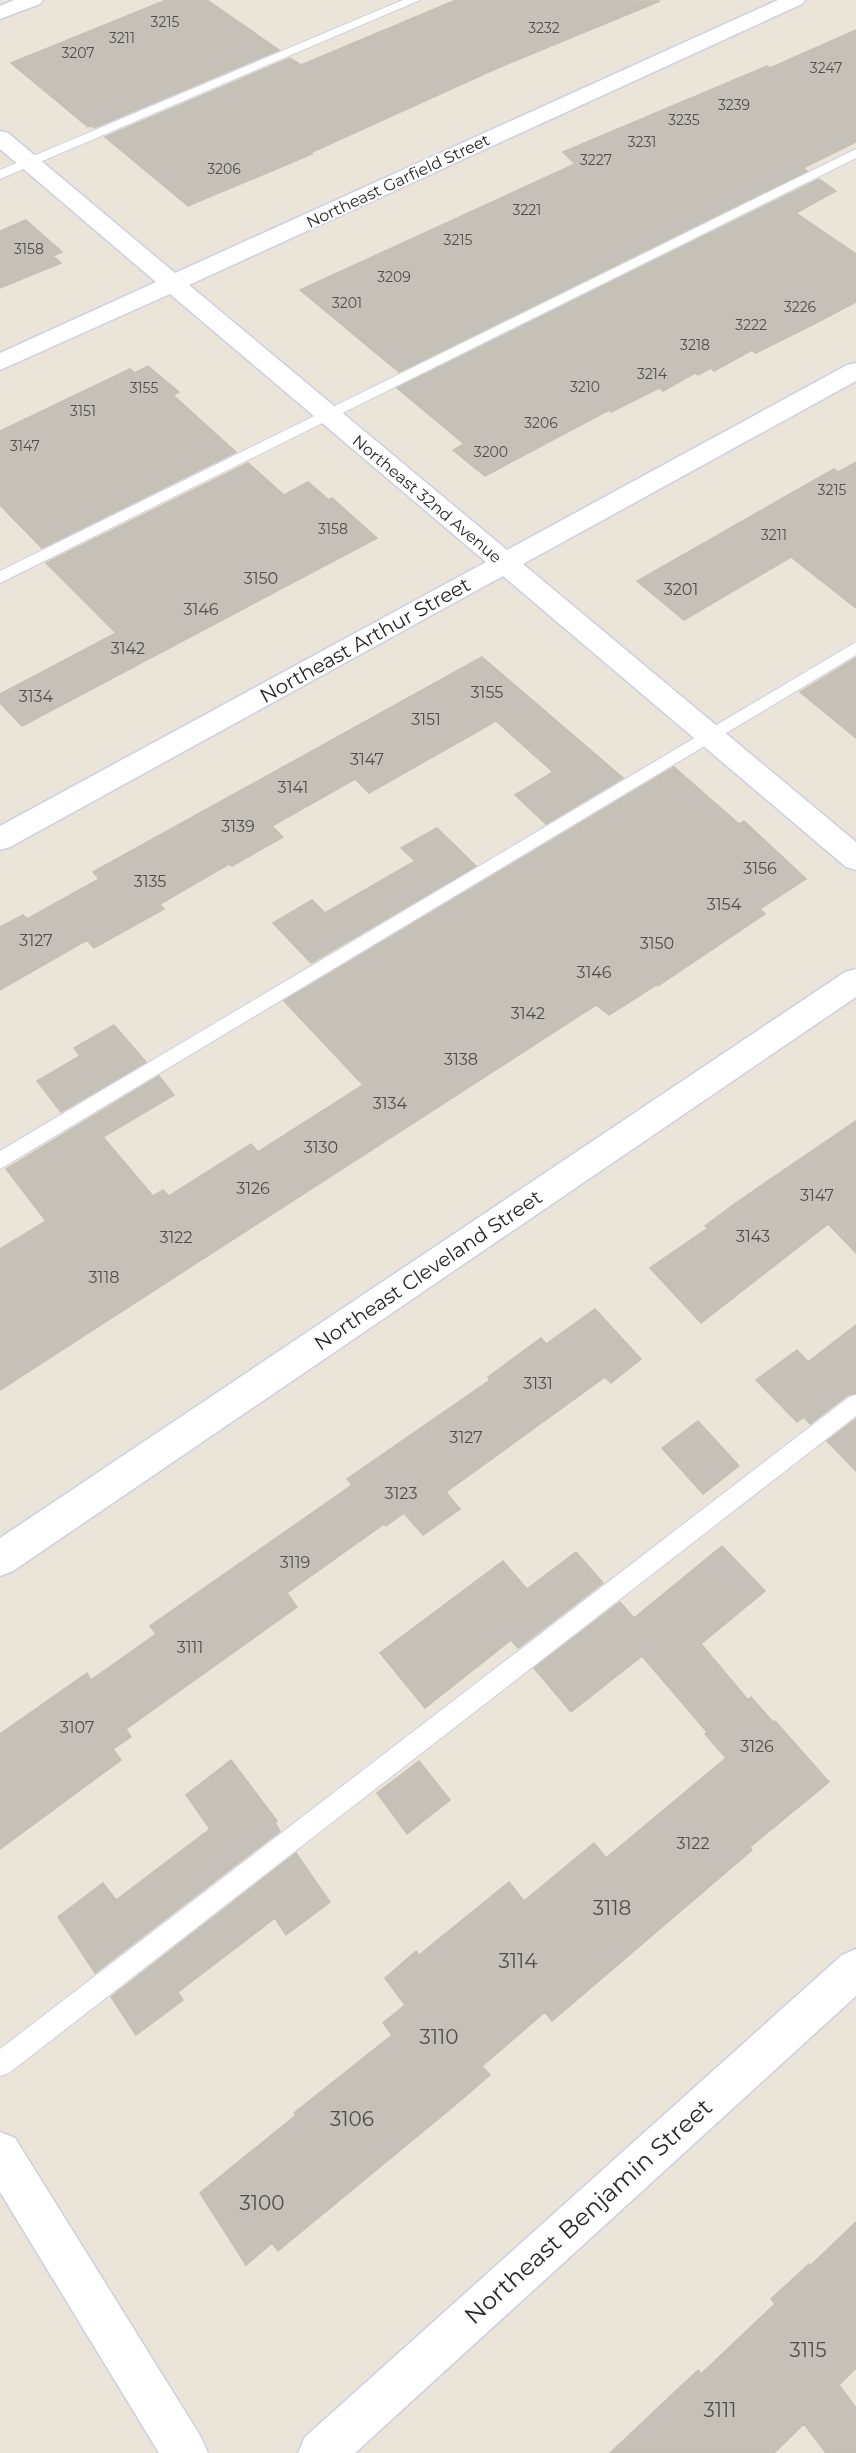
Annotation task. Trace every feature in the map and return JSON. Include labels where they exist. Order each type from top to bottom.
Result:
[{"type":"street","points":[[0,13],[33,0]]},
{"type":"street","name":"Northeast Garfield Street","points":[[0,362],[795,0]]},
{"type":"street","name":"Northeast 32nd Avenue","points":[[0,138],[856,859]]},
{"type":"street","name":"Northeast Arthur Street","points":[[0,839],[856,371]]},
{"type":"street","name":"Northeast Cleveland Street","points":[[0,1559],[856,981]]},
{"type":"street","name":"Northeast Benjamin Street","points":[[321,2453],[856,1969]]},
{"type":"street","points":[[0,2153],[185,2453]]},
{"type":"lane","points":[[0,175],[414,0]]},
{"type":"lane","points":[[0,578],[856,153]]},
{"type":"lane","points":[[0,1161],[711,737],[856,648]]},
{"type":"lane","points":[[0,2064],[856,1404]]},
{"type":"building","points":[[166,0],[207,0],[279,50],[94,128],[88,127],[11,63]]},
{"type":"building","points":[[456,0],[660,1],[493,70],[310,153],[312,154],[188,206],[105,137],[290,58],[301,65]]},
{"type":"building","points":[[856,30],[856,142],[803,168],[807,171],[399,372],[300,290],[575,164],[563,152],[767,66],[770,68]]},
{"type":"building","points":[[819,179],[836,191],[796,213],[856,254],[856,302],[756,353],[752,350],[714,371],[711,368],[698,375],[695,373],[663,391],[659,388],[611,412],[609,410],[485,476],[453,450],[464,444],[397,388]]},
{"type":"building","points":[[26,220],[62,252],[53,256],[61,263],[0,288],[0,231]]},
{"type":"building","points":[[148,366],[179,392],[173,395],[236,452],[42,548],[0,505],[0,431],[130,369],[135,373]]},
{"type":"building","points":[[856,462],[856,608],[791,557],[684,620],[637,581],[834,469],[838,472]]},
{"type":"building","points":[[248,463],[284,495],[308,482],[329,500],[332,498],[377,538],[22,726],[0,703],[0,694],[116,633],[46,563]]},
{"type":"building","points":[[482,657],[623,778],[546,824],[515,795],[553,772],[496,721],[369,793],[355,779],[272,826],[283,837],[232,866],[229,864],[160,904],[164,909],[94,948],[87,940],[0,990],[0,927],[23,915],[27,919],[99,879],[93,872]]},
{"type":"building","points":[[856,658],[856,738],[800,692]]},
{"type":"building","points":[[674,767],[739,824],[744,821],[806,879],[760,909],[765,914],[658,986],[656,985],[609,1015],[596,1005],[0,1390],[0,1249],[46,1221],[6,1169],[159,1076],[174,1095],[103,1137],[153,1196],[163,1190],[169,1196],[251,1144],[258,1152],[363,1085],[284,1001]]},
{"type":"building","points":[[437,828],[476,866],[311,963],[273,923],[312,900],[325,913],[415,861],[401,848]]},
{"type":"building","points":[[114,1025],[146,1062],[61,1112],[37,1081],[80,1056],[74,1048]]},
{"type":"building","points":[[856,1121],[856,1253],[828,1224],[701,1323],[650,1268],[708,1228],[705,1226],[737,1202]]},
{"type":"building","points":[[595,1309],[641,1359],[611,1383],[605,1377],[446,1492],[460,1509],[423,1535],[404,1513],[386,1526],[384,1524],[287,1593],[297,1607],[126,1729],[131,1737],[113,1749],[121,1760],[0,1849],[0,1734],[87,1673],[91,1680],[156,1634],[150,1626],[352,1485],[347,1479],[490,1380],[488,1377],[541,1338],[546,1344]]},
{"type":"building","points":[[856,1325],[856,1393],[848,1395],[810,1424],[804,1417],[797,1422],[756,1380],[797,1350],[808,1362]]},
{"type":"building","points":[[856,1419],[856,1471],[827,1441]]},
{"type":"building","points":[[698,1421],[739,1466],[703,1494],[662,1448]]},
{"type":"building","points":[[722,1546],[765,1591],[701,1644],[748,1700],[751,1697],[773,1722],[775,1721],[829,1782],[750,1847],[752,1850],[552,2021],[545,2012],[482,2066],[490,2075],[454,2106],[278,2251],[272,2243],[246,2265],[200,2193],[296,2115],[294,2113],[392,2035],[383,2023],[405,2005],[385,1978],[416,1951],[419,1955],[509,1882],[524,1901],[594,1843],[606,1858],[726,1758],[705,1734],[707,1732],[642,1656],[571,1712],[534,1668],[620,1602],[634,1618]]},
{"type":"building","points":[[576,1552],[603,1583],[518,1648],[511,1640],[425,1708],[380,1653],[503,1561],[527,1589]]},
{"type":"building","points":[[231,1760],[277,1821],[275,1823],[280,1831],[95,1973],[58,1917],[103,1883],[116,1900],[210,1829],[186,1795]]},
{"type":"building","points":[[419,1761],[450,1800],[407,1834],[377,1793]]},
{"type":"building","points":[[296,1853],[330,1902],[286,1935],[275,1918],[178,1992],[183,2000],[136,2035],[111,1997]]},
{"type":"building","points":[[856,2222],[856,2368],[839,2385],[856,2408],[856,2453],[826,2453],[804,2424],[774,2453],[610,2453],[698,2370],[701,2374],[775,2304],[771,2299]]}]
